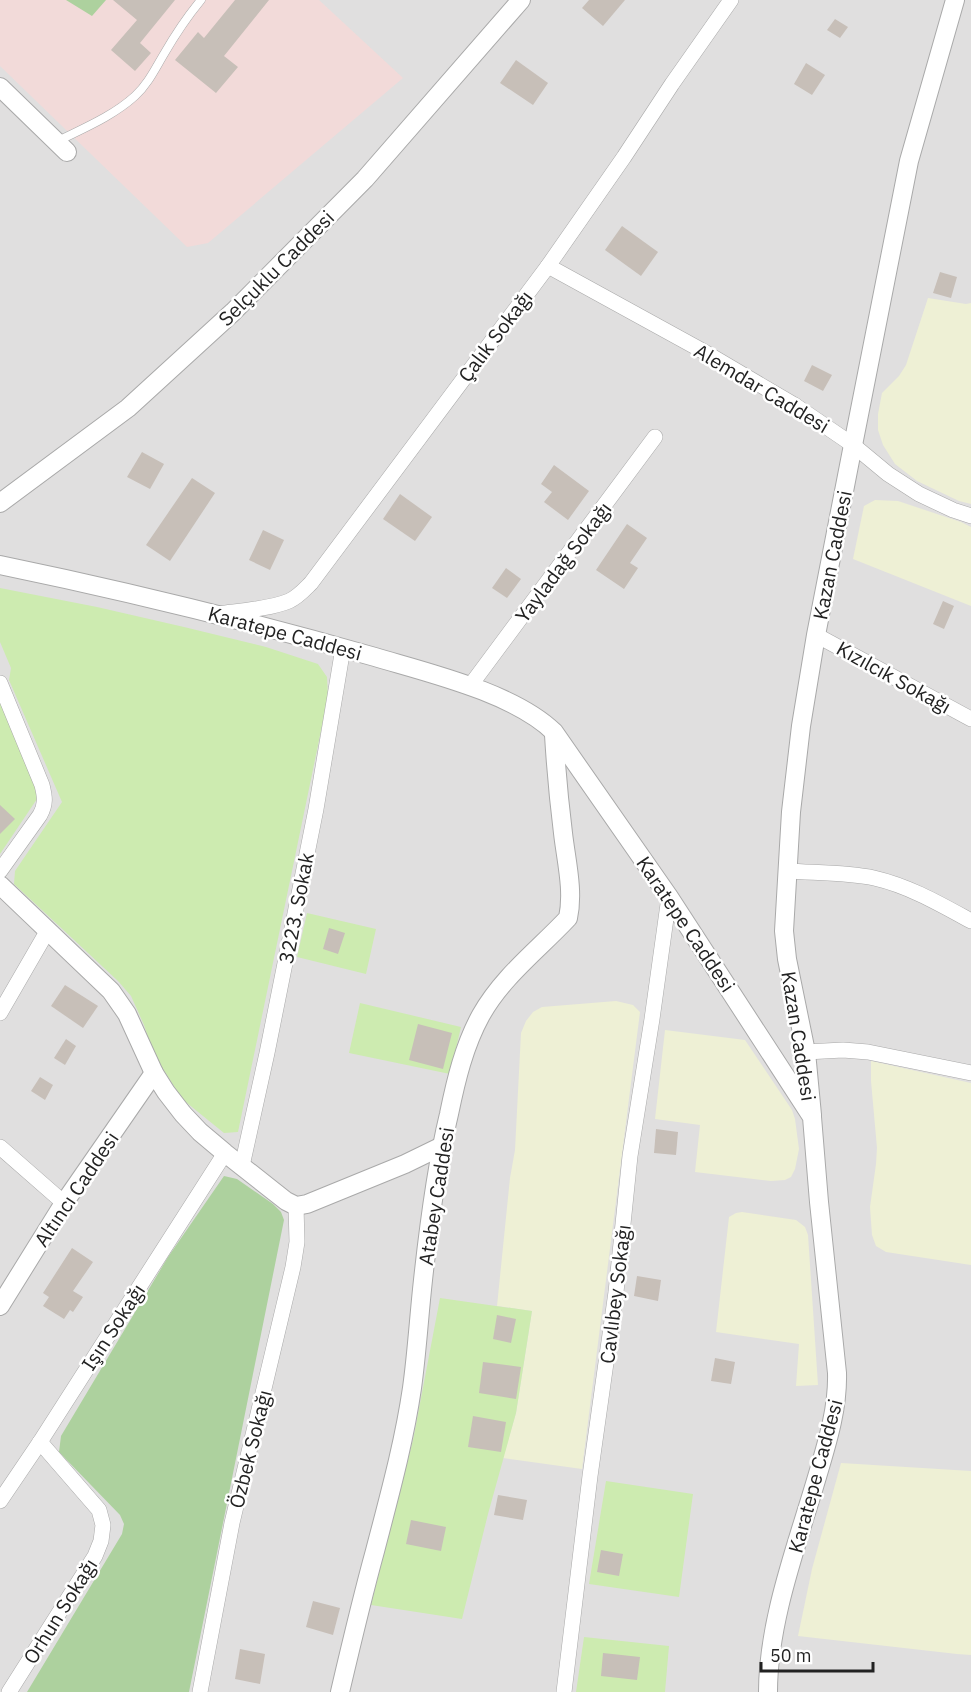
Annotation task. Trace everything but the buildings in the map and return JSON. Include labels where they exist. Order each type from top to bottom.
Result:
[{"type":"street","name":"Selçuklu Caddesi","points":[[0,503],[128,408],[233,312],[364,179],[521,0]]},
{"type":"street","name":"Çalık Sokağı","points":[[215,614],[279,604],[301,593],[311,583],[548,266],[731,0]]},
{"type":"street","name":"Kazan Caddesi","points":[[812,1117],[806,1052],[787,959],[784,931],[791,812],[801,726],[816,634],[909,161],[955,0]]},
{"type":"street","points":[[0,87],[62,147]]},
{"type":"street","name":"Alemdar Caddesi","points":[[548,266],[796,406],[853,445],[888,474],[920,494],[971,516]]},
{"type":"street","name":"Yayladağ Sokağı","points":[[470,686],[656,437]]},
{"type":"street","name":"Karatepe Caddesi","points":[[0,564],[215,614],[343,648],[470,686],[528,712],[554,732],[669,897],[812,1117],[836,1362],[837,1398],[825,1449],[778,1613],[769,1665],[768,1692]]},
{"type":"street","name":"Kızılcık Sokağı","points":[[816,634],[971,719]]},
{"type":"street","name":"3223. Sokak","points":[[242,1166],[316,809],[343,648]]},
{"type":"street","points":[[0,683],[45,795],[45,805],[40,815],[0,871]]},
{"type":"street","name":"Atabey Caddesi","points":[[340,1692],[395,1474],[410,1400],[433,1198],[460,1067],[468,1043],[498,988],[568,918],[571,907],[554,732]]},
{"type":"street","points":[[787,871],[853,875],[876,879],[929,898],[971,921]]},
{"type":"street","points":[[0,885],[111,991],[126,1014],[154,1073],[183,1114],[225,1153],[286,1202],[296,1206],[307,1204],[405,1164],[442,1146]]},
{"type":"street","name":"Cavlıbey Sokağı","points":[[564,1692],[590,1476],[616,1292],[630,1156],[669,897]]},
{"type":"street","points":[[0,1013],[48,930]]},
{"type":"street","points":[[806,1052],[843,1050],[868,1052],[971,1073]]},
{"type":"street","name":"Altıncı Caddesi","points":[[0,1306],[64,1203],[154,1073]]},
{"type":"street","points":[[0,1147],[64,1203]]},
{"type":"street","name":"Işın Sokağı","points":[[0,1501],[225,1153]]},
{"type":"street","name":"Özbek Sokağı","points":[[200,1692],[232,1523],[293,1267],[297,1242],[296,1206]]},
{"type":"street","name":"Orhun Sokağı","points":[[9,1692],[95,1556],[101,1541],[103,1525],[99,1510],[40,1442]]},
{"type":"lane","points":[[62,147],[92,124],[121,108],[135,96],[148,81],[183,23],[201,0]]},
{"type":"shaded area","points":[[0,0],[971,0],[971,1692],[0,1692]]},
{"type":"shaded area","points":[[0,0],[319,0],[403,78],[208,243],[187,247],[0,66]]},
{"type":"green space","points":[[66,0],[106,0],[92,16]]},
{"type":"green space","points":[[928,298],[971,303],[971,504],[959,501],[917,481],[895,464],[883,445],[878,430],[882,393],[899,376],[906,365]]},
{"type":"green space","points":[[875,500],[898,501],[971,527],[971,606],[853,559],[864,506]]},
{"type":"green space","points":[[0,588],[97,607],[266,647],[318,664],[327,677],[328,697],[238,1132],[224,1133],[182,1099],[153,1053],[131,996],[118,981],[14,884],[15,871],[62,802],[9,680],[11,668],[0,642]]},
{"type":"green space","points":[[0,701],[39,796],[0,854]]},
{"type":"green space","points":[[307,913],[376,929],[366,974],[297,957]]},
{"type":"green space","points":[[616,1001],[633,1005],[640,1012],[582,1469],[503,1458],[516,1413],[532,1311],[497,1306],[515,1150],[521,1033],[533,1012],[542,1007]]},
{"type":"green space","points":[[360,1003],[461,1027],[450,1074],[349,1053]]},
{"type":"green space","points":[[665,1030],[745,1040],[792,1110],[799,1149],[791,1177],[771,1181],[695,1172],[700,1125],[655,1119]]},
{"type":"green space","points":[[871,1061],[971,1083],[971,1265],[886,1252],[876,1246],[872,1235],[870,1207],[877,1148]]},
{"type":"green space","points":[[224,1176],[237,1179],[273,1204],[281,1212],[284,1220],[189,1692],[27,1692],[122,1534],[124,1524],[120,1515],[59,1452],[61,1436],[168,1257]]},
{"type":"green space","points":[[742,1212],[796,1220],[805,1227],[808,1235],[818,1385],[796,1386],[799,1344],[716,1332],[729,1217]]},
{"type":"green space","points":[[440,1298],[532,1311],[516,1413],[462,1619],[371,1605],[413,1440]]},
{"type":"green space","points":[[841,1463],[971,1471],[971,1655],[798,1636],[812,1569]]},
{"type":"green space","points":[[606,1481],[693,1494],[679,1597],[589,1584]]},
{"type":"green space","points":[[584,1637],[669,1646],[665,1692],[576,1692]]}]
